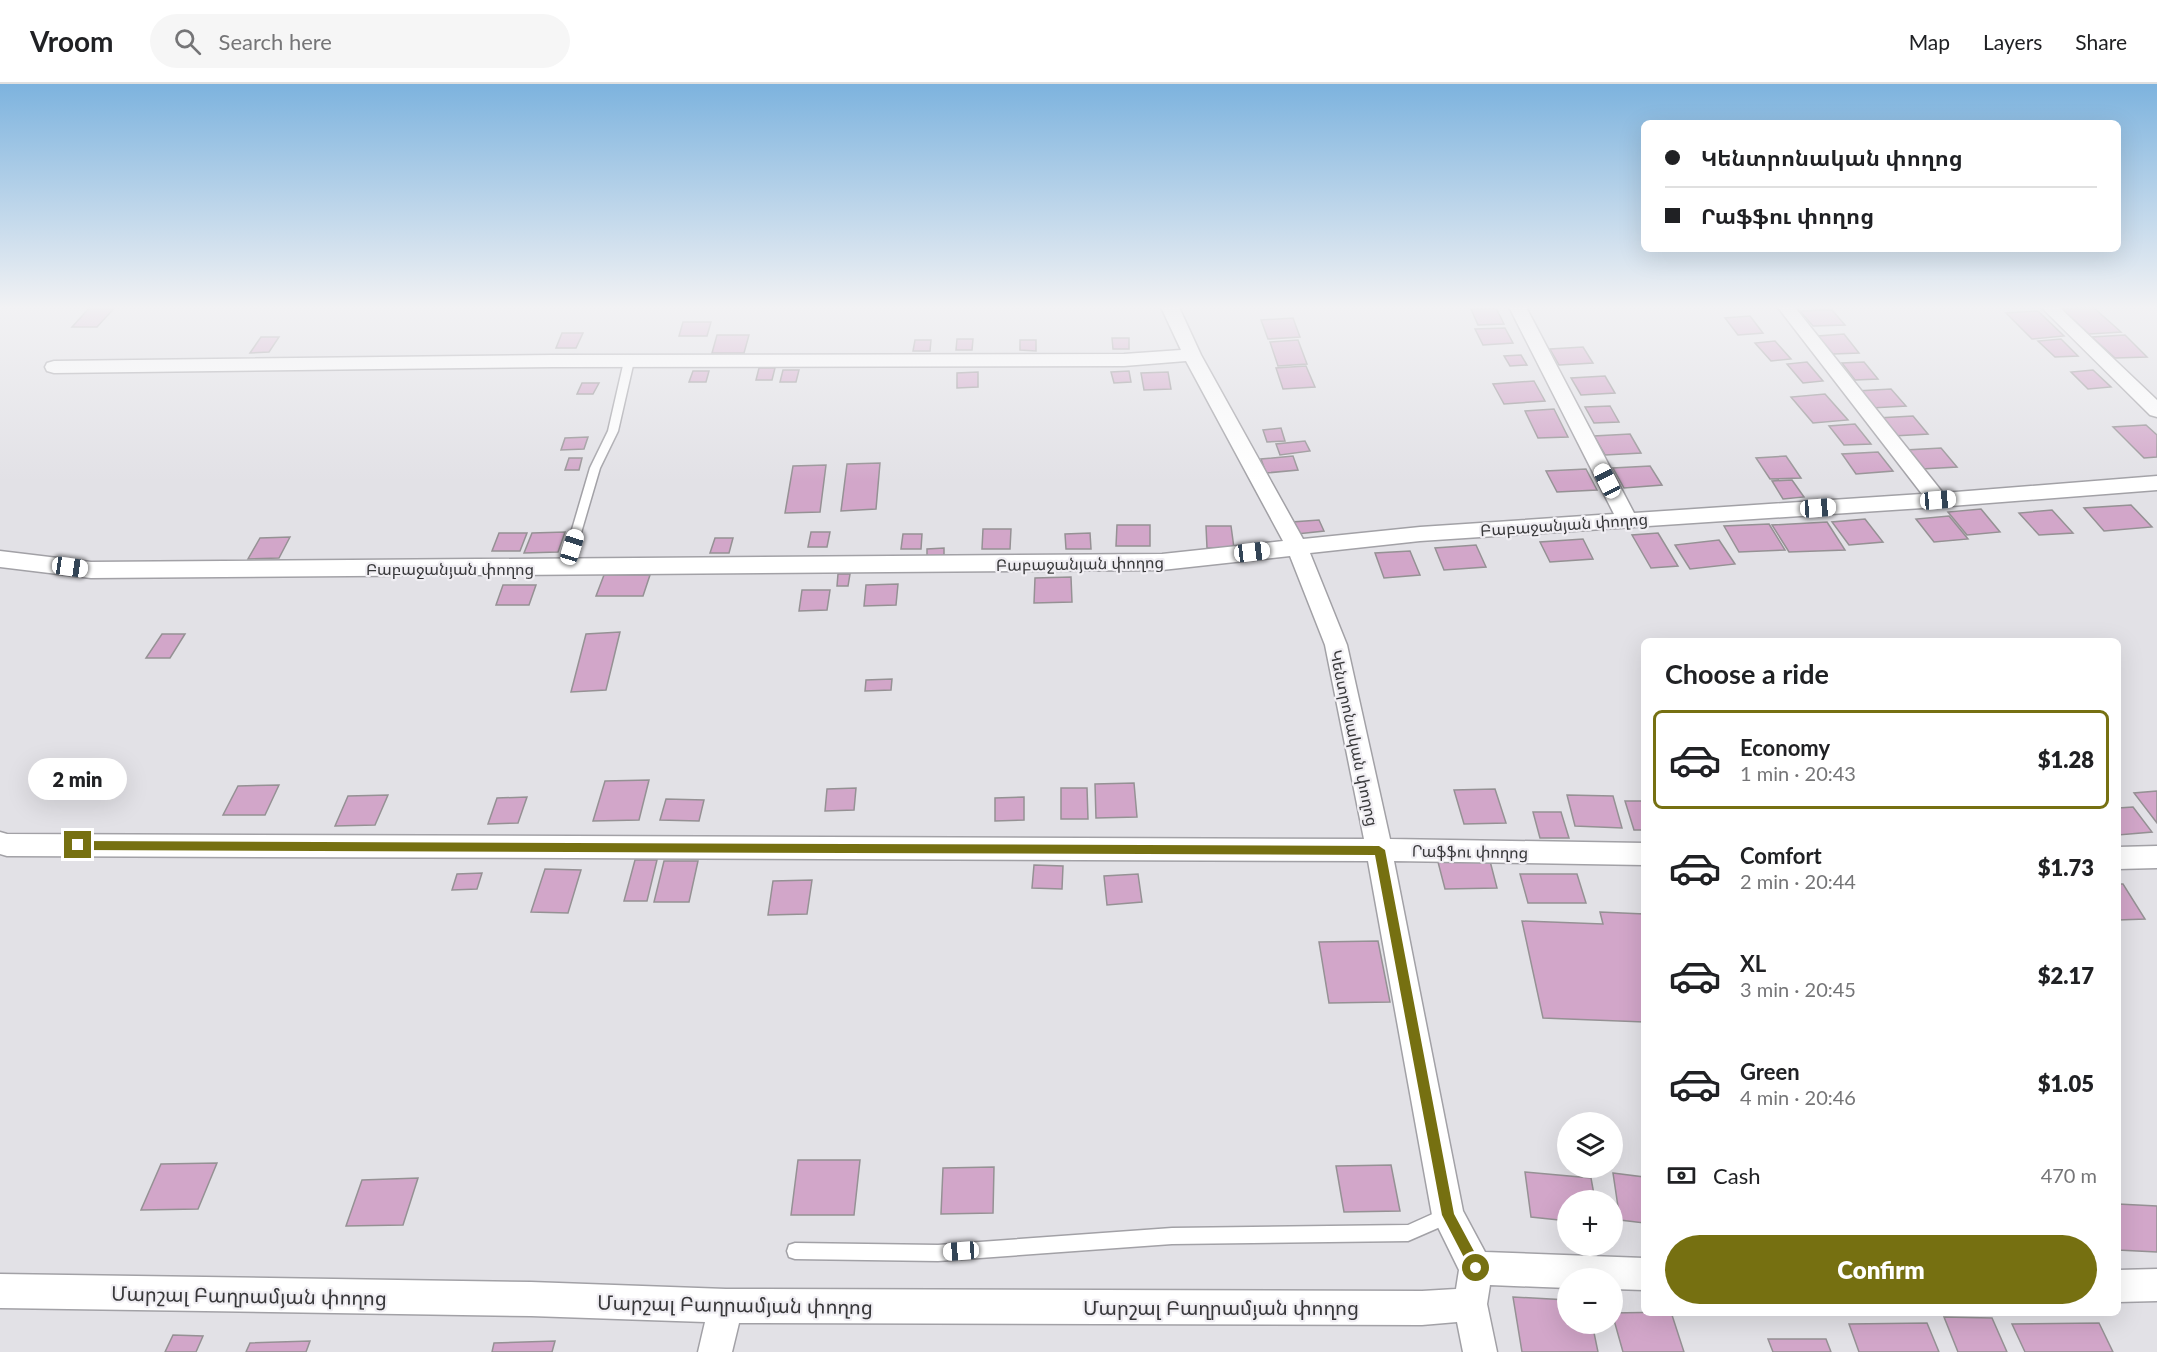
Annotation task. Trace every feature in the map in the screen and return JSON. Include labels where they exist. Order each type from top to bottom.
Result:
[{"type":"street","points":[[54,367],[325,364]]},
{"type":"street","name":"Կենտրոնական փողոց","points":[[1197,364],[1297,547],[1336,645],[1379,850],[1448,1215],[1476,1268]]},
{"type":"street","points":[[1547,364],[1627,520]]},
{"type":"street","points":[[1831,364],[1938,500]]},
{"type":"street","points":[[2108,364],[2157,411]]},
{"type":"street","name":"Բաբաջանյան փողոց","points":[[0,559],[91,570],[1162,562],[1420,534],[1938,500],[2157,483]]},
{"type":"street","name":"Րաֆֆու փողոց","points":[[0,843],[7,845],[1379,850],[1641,854]]},
{"type":"street","points":[[2121,858],[2157,857]]},
{"type":"street","points":[[1480,1352],[1470,1304],[1476,1268],[1641,1274]]},
{"type":"street","points":[[2121,1286],[2157,1285]]},
{"type":"street","name":"Մարշալ Բաղրամյան փողոց","points":[[0,1291],[531,1299],[726,1306],[1422,1308],[1470,1304]]},
{"type":"street","points":[[715,1352],[726,1306]]},
{"type":"lane","points":[[566,567],[595,468],[613,431],[628,364]]},
{"type":"lane","points":[[795,1251],[938,1253],[1172,1236],[1408,1233],[1448,1215]]},
{"type":"building","points":[[1277,364],[1304,364],[1278,366]]},
{"type":"building","points":[[1509,364],[1527,365],[1510,366]]},
{"type":"building","points":[[1787,364],[1809,364],[1823,381],[1803,383]]},
{"type":"building","points":[[1843,364],[1866,364],[1878,379],[1855,380]]},
{"type":"building","points":[[1306,366],[1315,387],[1283,389],[1276,368]]},
{"type":"building","points":[[759,368],[775,368],[772,380],[756,380]]},
{"type":"building","points":[[783,370],[799,370],[796,382],[780,382]]},
{"type":"building","points":[[2093,370],[2111,387],[2088,389],[2071,372]]},
{"type":"building","points":[[693,371],[709,371],[706,382],[689,382]]},
{"type":"building","points":[[1129,371],[1131,382],[1114,383],[1111,372]]},
{"type":"building","points":[[978,372],[978,387],[957,388],[957,373]]},
{"type":"building","points":[[1168,372],[1171,389],[1144,390],[1141,373]]},
{"type":"building","points":[[1605,376],[1615,393],[1581,395],[1571,378]]},
{"type":"building","points":[[1534,381],[1545,401],[1504,404],[1493,384]]},
{"type":"building","points":[[582,383],[599,383],[593,394],[577,394]]},
{"type":"building","points":[[1891,389],[1906,406],[1871,408],[1857,391]]},
{"type":"building","points":[[1825,394],[1848,420],[1813,423],[1791,397]]},
{"type":"building","points":[[1610,406],[1619,422],[1594,423],[1585,407]]},
{"type":"building","points":[[1554,409],[1568,437],[1538,438],[1525,411]]},
{"type":"building","points":[[1913,416],[1928,434],[1893,436],[1878,418]]},
{"type":"building","points":[[1855,424],[1871,444],[1844,445],[1829,426]]},
{"type":"building","points":[[2146,425],[2157,435],[2157,457],[2144,458],[2113,427]]},
{"type":"building","points":[[1281,428],[1285,441],[1267,442],[1263,430]]},
{"type":"building","points":[[1630,434],[1641,453],[1605,455],[1594,436]]},
{"type":"building","points":[[588,437],[584,449],[561,450],[565,438]]},
{"type":"building","points":[[1305,441],[1310,451],[1280,455],[1276,444]]},
{"type":"building","points":[[1941,448],[1957,467],[1921,469],[1906,450]]},
{"type":"building","points":[[1878,452],[1893,471],[1856,474],[1842,454]]},
{"type":"building","points":[[1293,456],[1298,470],[1266,473],[1261,459]]},
{"type":"building","points":[[1786,456],[1801,478],[1770,479],[1756,458]]},
{"type":"building","points":[[569,458],[582,458],[579,470],[565,470]]},
{"type":"building","points":[[880,463],[876,509],[841,511],[847,464]]},
{"type":"building","points":[[826,465],[820,512],[785,513],[793,466]]},
{"type":"building","points":[[1650,466],[1662,485],[1624,488],[1613,468]]},
{"type":"building","points":[[1586,469],[1597,490],[1557,492],[1546,471]]},
{"type":"building","points":[[1792,480],[1804,497],[1783,499],[1772,481]]},
{"type":"building","points":[[2131,505],[2152,527],[2104,531],[2084,508]]},
{"type":"building","points":[[1981,509],[2000,532],[1967,535],[1948,512]]},
{"type":"building","points":[[2052,510],[2073,533],[2039,535],[2019,513]]},
{"type":"building","points":[[1949,516],[1968,539],[1934,542],[1916,519]]},
{"type":"building","points":[[1865,519],[1883,542],[1849,545],[1832,522]]},
{"type":"building","points":[[1319,520],[1324,531],[1297,534],[1292,522]]},
{"type":"building","points":[[1827,522],[1845,550],[1789,552],[1772,525]]},
{"type":"building","points":[[1769,524],[1785,550],[1739,552],[1724,526]]},
{"type":"building","points":[[1117,525],[1150,525],[1150,546],[1116,546]]},
{"type":"building","points":[[1206,526],[1231,526],[1234,548],[1207,548]]},
{"type":"building","points":[[983,529],[1011,529],[1010,549],[982,549]]},
{"type":"building","points":[[565,532],[558,552],[524,553],[532,533]]},
{"type":"building","points":[[811,532],[830,532],[827,547],[808,547]]},
{"type":"building","points":[[499,533],[527,533],[520,551],[492,551]]},
{"type":"building","points":[[1090,533],[1091,549],[1066,549],[1065,534]]},
{"type":"building","points":[[1658,533],[1678,566],[1651,568],[1632,535]]},
{"type":"building","points":[[903,534],[922,534],[921,549],[901,549]]},
{"type":"building","points":[[290,537],[279,558],[248,559],[260,538]]},
{"type":"building","points":[[715,538],[733,538],[729,553],[710,553]]},
{"type":"building","points":[[1583,539],[1593,559],[1550,562],[1540,542]]},
{"type":"building","points":[[1719,540],[1735,564],[1690,569],[1675,545]]},
{"type":"building","points":[[1476,545],[1486,567],[1444,570],[1435,548]]},
{"type":"building","points":[[944,548],[944,556],[927,557],[927,549]]},
{"type":"building","points":[[1410,551],[1420,575],[1384,578],[1375,553]]},
{"type":"building","points":[[838,574],[850,574],[848,586],[837,586]]},
{"type":"building","points":[[604,575],[650,575],[643,596],[596,596]]},
{"type":"building","points":[[1071,577],[1072,602],[1034,603],[1035,578]]},
{"type":"building","points":[[898,584],[896,605],[864,606],[866,585]]},
{"type":"building","points":[[503,585],[536,585],[529,605],[496,605]]},
{"type":"building","points":[[802,590],[830,590],[827,610],[799,611]]},
{"type":"building","points":[[620,632],[606,690],[571,692],[586,634]]},
{"type":"building","points":[[162,634],[185,634],[170,658],[146,658]]},
{"type":"building","points":[[892,679],[891,690],[865,691],[866,680]]},
{"type":"building","points":[[83,764],[117,765],[97,795],[63,794]]},
{"type":"building","points":[[649,780],[639,820],[593,821],[605,781]]},
{"type":"building","points":[[1134,783],[1137,817],[1096,818],[1095,784]]},
{"type":"building","points":[[279,785],[265,815],[223,815],[238,786]]},
{"type":"building","points":[[856,788],[854,810],[825,811],[827,789]]},
{"type":"building","points":[[1061,788],[1087,788],[1088,819],[1061,819]]},
{"type":"building","points":[[1495,789],[1506,823],[1464,824],[1454,790]]},
{"type":"building","points":[[2157,791],[2157,823],[2134,793]]},
{"type":"building","points":[[388,795],[375,825],[335,826],[348,796]]},
{"type":"building","points":[[1567,795],[1613,796],[1622,828],[1575,826]]},
{"type":"building","points":[[527,797],[518,823],[488,824],[497,798]]},
{"type":"building","points":[[1024,797],[1024,820],[995,821],[995,798]]},
{"type":"building","points":[[666,799],[704,800],[699,821],[660,820]]},
{"type":"building","points":[[1625,801],[1641,801],[1641,830],[1634,830]]},
{"type":"building","points":[[2133,807],[2152,832],[2121,835],[2121,808]]},
{"type":"building","points":[[1533,812],[1561,812],[1569,838],[1540,838]]},
{"type":"building","points":[[635,860],[657,860],[647,901],[624,901]]},
{"type":"building","points":[[664,861],[698,861],[689,902],[654,902]]},
{"type":"building","points":[[1490,861],[1497,888],[1445,889],[1438,862]]},
{"type":"building","points":[[1034,865],[1063,866],[1062,889],[1032,888]]},
{"type":"building","points":[[545,869],[581,870],[568,913],[531,912]]},
{"type":"building","points":[[482,873],[477,889],[452,890],[457,874]]},
{"type":"building","points":[[1138,874],[1142,902],[1107,905],[1104,876]]},
{"type":"building","points":[[1520,874],[1577,874],[1586,903],[1528,903]]},
{"type":"building","points":[[812,880],[807,914],[768,915],[773,881]]},
{"type":"building","points":[[2121,884],[2123,884],[2145,919],[2121,920]]},
{"type":"building","points":[[1600,912],[1641,914],[1641,1022],[1543,1018],[1522,921],[1603,924]]},
{"type":"building","points":[[1378,941],[1390,1002],[1329,1003],[1319,942]]},
{"type":"building","points":[[798,1160],[860,1160],[854,1215],[791,1215]]},
{"type":"building","points":[[217,1163],[198,1209],[141,1210],[161,1164]]},
{"type":"building","points":[[1391,1165],[1400,1211],[1344,1212],[1336,1166]]},
{"type":"building","points":[[994,1167],[993,1213],[941,1214],[943,1168]]},
{"type":"building","points":[[1525,1172],[1557,1175],[1557,1178],[1591,1178],[1593,1190],[1557,1190],[1557,1220],[1531,1217]]},
{"type":"building","points":[[1623,1174],[1641,1177],[1641,1223],[1623,1220],[1623,1190],[1616,1190],[1614,1178],[1623,1178]]},
{"type":"building","points":[[418,1178],[403,1225],[346,1226],[362,1180]]},
{"type":"building","points":[[2121,1204],[2157,1206],[2157,1252],[2121,1250]]},
{"type":"building","points":[[1513,1297],[1557,1299],[1557,1334],[1594,1334],[1598,1352],[1522,1352]]},
{"type":"building","points":[[1623,1313],[1641,1313],[1641,1316],[1672,1316],[1684,1352],[1623,1352],[1618,1334],[1623,1334]]},
{"type":"building","points":[[1944,1317],[1992,1318],[2007,1352],[1958,1352]]},
{"type":"building","points":[[1927,1323],[1939,1352],[1859,1352],[1849,1324]]},
{"type":"building","points":[[2099,1323],[2113,1352],[2025,1352],[2012,1324]]},
{"type":"building","points":[[173,1335],[203,1336],[196,1352],[165,1352]]},
{"type":"building","points":[[1768,1339],[1826,1339],[1831,1352],[1773,1352]]},
{"type":"building","points":[[310,1341],[306,1352],[246,1352],[250,1343]]},
{"type":"building","points":[[555,1341],[552,1352],[492,1352],[494,1343]]},
{"type":"route","points":[[78,845],[1379,850],[1448,1215],[1476,1268]]}]
